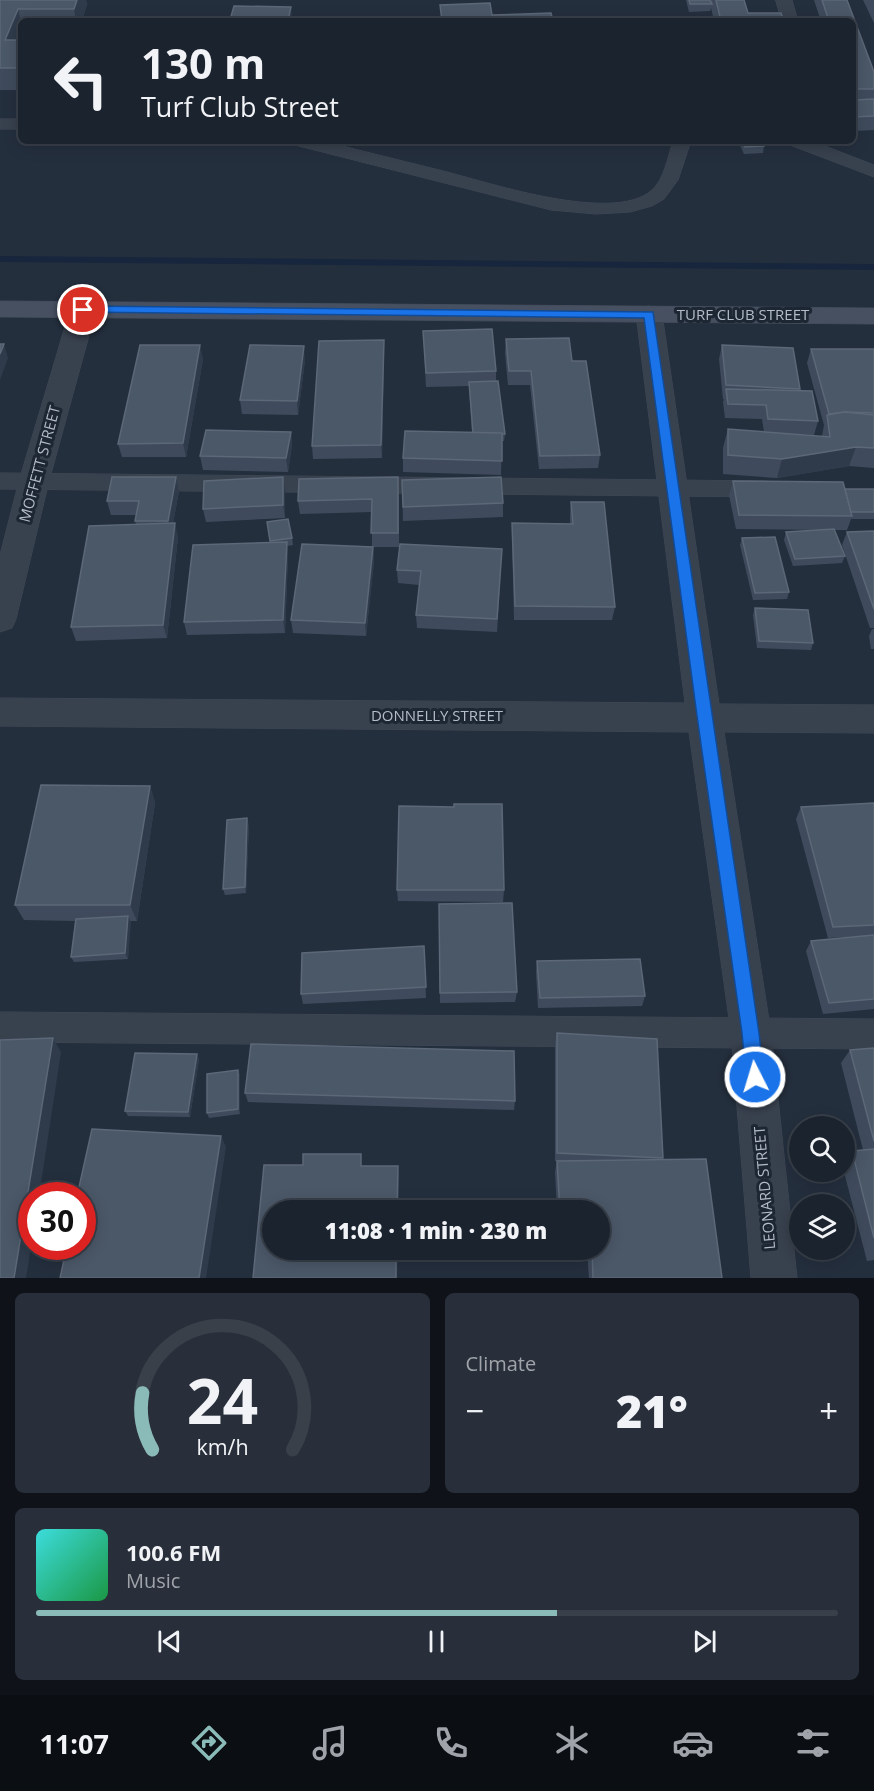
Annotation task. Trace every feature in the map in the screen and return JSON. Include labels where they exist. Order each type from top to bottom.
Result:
[{"type":"main road","name":"TURF CLUB STREET","points":[[0,309],[874,316]]},
{"type":"street","name":"MOFFETT STREET","points":[[0,619],[34,481],[83,310]]},
{"type":"street","name":"LEONARD STREET","points":[[649,314],[704,716],[751,1033],[774,1278]]},
{"type":"street","name":"DONNELLY STREET","points":[[0,712],[874,719]]},
{"type":"lane","points":[[784,0],[789,18]]},
{"type":"lane","points":[[0,124],[18,124]]},
{"type":"lane","points":[[313,144],[551,204],[580,208],[613,208],[649,201],[666,187],[681,144]]},
{"type":"lane","points":[[804,144],[874,171]]},
{"type":"lane","points":[[0,481],[792,490]]},
{"type":"lane","points":[[0,1027],[874,1034]]},
{"type":"building","points":[[0,0],[77,0],[74,9],[18,9],[5,40],[18,40],[18,68],[0,68]]},
{"type":"building","points":[[689,0],[710,0],[712,4],[690,4]]},
{"type":"building","points":[[716,0],[744,0],[748,13],[781,13],[783,18],[720,18]]},
{"type":"building","points":[[822,0],[847,0],[854,18],[828,18]]},
{"type":"building","points":[[490,3],[492,15],[551,13],[552,18],[442,18],[440,5]]},
{"type":"building","points":[[234,6],[291,7],[288,18],[231,18]]},
{"type":"building","points":[[856,24],[874,72],[874,89],[856,89]]},
{"type":"building","points":[[874,99],[874,116],[856,117],[856,100]]},
{"type":"building","points":[[744,144],[763,144],[764,146],[745,147]]},
{"type":"building","points":[[492,329],[496,371],[426,373],[423,331]]},
{"type":"building","points":[[569,338],[572,361],[586,361],[600,455],[540,456],[531,371],[509,371],[506,339]]},
{"type":"building","points":[[384,340],[381,445],[312,446],[319,341]]},
{"type":"building","points":[[140,345],[200,345],[183,443],[118,444]]},
{"type":"building","points":[[250,345],[304,346],[297,401],[240,400]]},
{"type":"building","points":[[722,345],[793,348],[800,389],[726,385]]},
{"type":"building","points":[[811,349],[874,349],[874,413],[829,414]]},
{"type":"building","points":[[498,381],[505,434],[473,433],[469,382]]},
{"type":"building","points":[[726,389],[812,391],[818,421],[768,419],[766,405],[728,404]]},
{"type":"building","points":[[845,412],[874,415],[874,448],[856,447],[782,459],[728,455],[728,429],[830,437],[827,415]]},
{"type":"building","points":[[206,430],[291,432],[286,458],[200,456]]},
{"type":"building","points":[[405,431],[502,433],[502,461],[403,458]]},
{"type":"building","points":[[112,477],[176,477],[168,521],[135,521],[139,501],[107,501]]},
{"type":"building","points":[[283,477],[283,505],[203,509],[204,481]]},
{"type":"building","points":[[398,477],[398,533],[371,533],[372,499],[298,501],[299,479]]},
{"type":"building","points":[[501,477],[503,503],[403,507],[402,480]]},
{"type":"building","points":[[733,481],[843,482],[852,516],[739,515]]},
{"type":"building","points":[[845,489],[874,489],[874,512],[851,512]]},
{"type":"building","points":[[571,502],[604,502],[615,607],[515,606],[512,523],[573,524]]},
{"type":"building","points":[[288,519],[292,538],[270,541],[267,522]]},
{"type":"building","points":[[175,523],[163,625],[71,627],[89,526]]},
{"type":"building","points":[[834,529],[845,556],[795,559],[786,532]]},
{"type":"building","points":[[874,531],[874,609],[847,532]]},
{"type":"building","points":[[775,537],[789,592],[755,593],[742,538]]},
{"type":"building","points":[[287,542],[283,620],[184,622],[193,545]]},
{"type":"building","points":[[302,544],[373,547],[365,623],[291,620]]},
{"type":"building","points":[[400,544],[502,549],[497,619],[416,615],[421,571],[397,570]]},
{"type":"building","points":[[755,608],[808,610],[813,643],[759,641]]},
{"type":"building","points":[[41,785],[150,786],[130,905],[15,905]]},
{"type":"building","points":[[874,803],[874,925],[833,927],[801,807]]},
{"type":"building","points":[[454,804],[502,804],[504,890],[397,890],[399,806],[454,807]]},
{"type":"building","points":[[247,818],[245,887],[223,889],[227,820]]},
{"type":"building","points":[[512,903],[517,992],[440,993],[439,904]]},
{"type":"building","points":[[128,916],[125,953],[71,957],[76,919]]},
{"type":"building","points":[[874,935],[874,999],[829,1003],[811,941]]},
{"type":"building","points":[[424,946],[426,987],[301,994],[302,953]]},
{"type":"building","points":[[640,959],[645,996],[540,998],[537,961]]},
{"type":"building","points":[[557,1033],[657,1039],[663,1158],[557,1153]]},
{"type":"building","points":[[53,1038],[30,1182],[18,1182],[18,1253],[14,1278],[0,1278],[0,1040]]},
{"type":"building","points":[[251,1044],[514,1051],[515,1101],[245,1093]]},
{"type":"building","points":[[874,1048],[874,1141],[850,1050]]},
{"type":"building","points":[[135,1053],[197,1054],[188,1112],[125,1111]]},
{"type":"building","points":[[238,1070],[238,1109],[207,1113],[207,1074]]},
{"type":"building","points":[[92,1129],[221,1136],[199,1278],[60,1278],[64,1260],[96,1260],[96,1182],[80,1182]]},
{"type":"building","points":[[874,1149],[874,1238],[855,1163],[855,1151]]},
{"type":"building","points":[[303,1154],[361,1154],[361,1166],[398,1166],[397,1200],[262,1200],[262,1260],[396,1260],[396,1278],[253,1278],[264,1165],[303,1165]]},
{"type":"building","points":[[706,1159],[722,1278],[593,1278],[592,1260],[610,1260],[610,1200],[559,1200],[557,1161]]},
{"type":"waterway","points":[[0,259],[874,267]]},
{"type":"route","points":[[83,310],[649,314],[704,716],[751,1033],[755,1077]]}]
